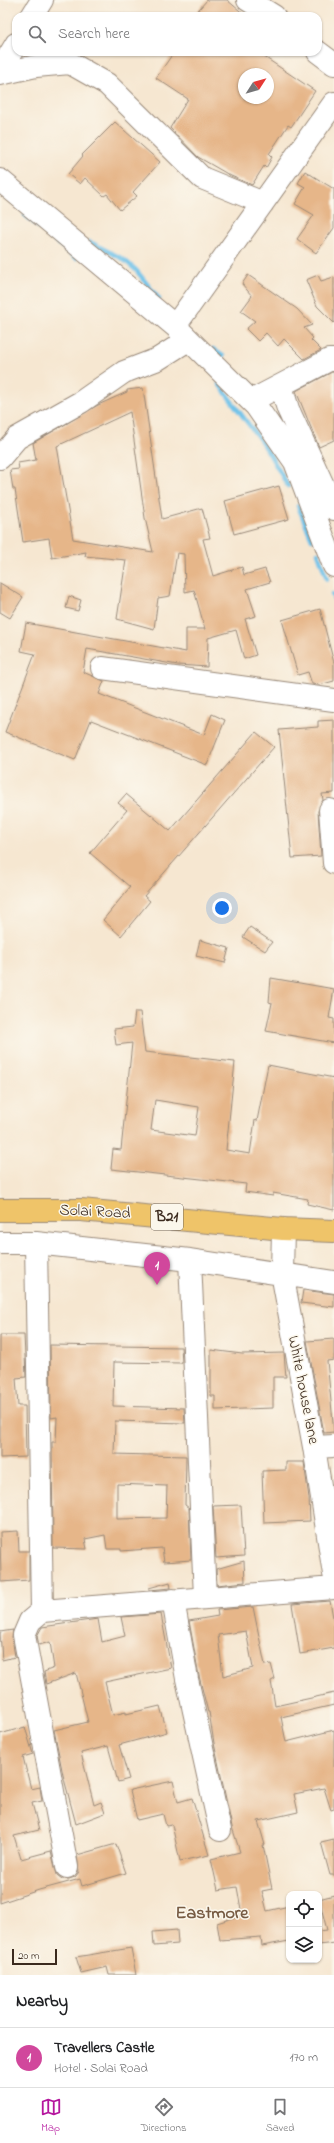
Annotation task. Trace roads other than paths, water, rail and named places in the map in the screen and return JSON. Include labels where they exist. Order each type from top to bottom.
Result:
[{"type":"highway","name":"Solai Road","points":[[0,1210],[81,1210],[283,1229],[334,1231]]},
{"type":"street","points":[[34,12],[42,0]]},
{"type":"street","points":[[248,0],[268,12]]},
{"type":"street","points":[[0,72],[12,51]]},
{"type":"street","points":[[322,55],[334,64]]},
{"type":"street","points":[[0,72],[36,66],[70,63],[107,84],[202,178],[263,203]]},
{"type":"street","points":[[0,458],[17,438],[81,402],[124,372],[158,359],[181,333],[263,203],[334,103]]},
{"type":"street","points":[[0,180],[181,333],[251,401],[295,462],[334,566]]},
{"type":"street","points":[[251,401],[334,360]]},
{"type":"street","points":[[281,386],[288,409],[334,509]]},
{"type":"street","points":[[102,668],[334,700]]},
{"type":"street","points":[[330,810],[334,863]]},
{"type":"street","name":"White house lane","points":[[283,1229],[282,1273],[324,1446],[334,1574]]},
{"type":"street","points":[[0,1243],[36,1243],[190,1260],[334,1282]]},
{"type":"street","points":[[36,1243],[42,1611]]},
{"type":"street","points":[[190,1260],[205,1597]]},
{"type":"street","points":[[67,1867],[24,1635],[30,1621],[42,1611],[334,1588]]},
{"type":"street","points":[[173,1600],[187,1679],[220,1830]]},
{"type":"waterway","points":[[25,215],[76,258]]},
{"type":"waterway","points":[[90,242],[123,259],[136,270],[159,299]]},
{"type":"waterway","points":[[213,349],[223,356]]},
{"type":"waterway","points":[[219,384],[266,448],[288,486]]},
{"type":"waterway","points":[[298,506],[312,539]]},
{"type":"waterway","points":[[318,553],[327,579]]},
{"type":"waterway","points":[[332,594],[334,599]]},
{"type":"place","name":"Travellers Castle","points":[[157,1285]]},
{"type":"district","name":"Eastmore","points":[[212,1914]]}]
